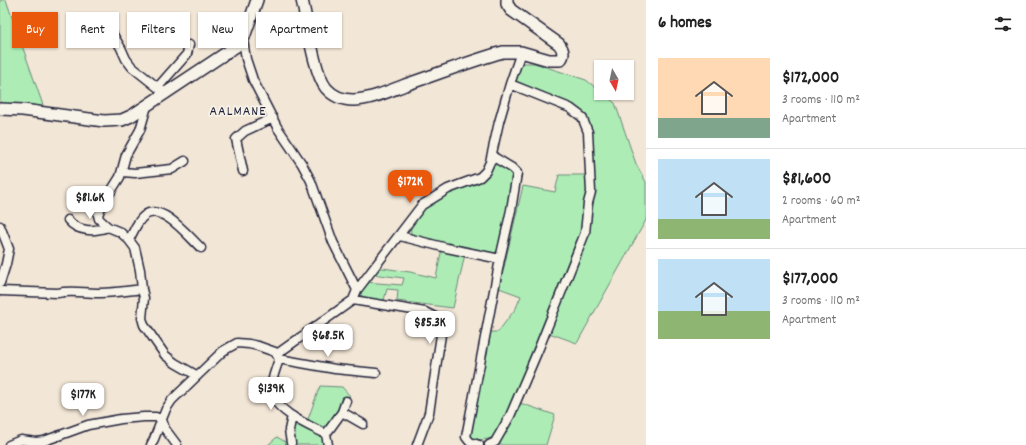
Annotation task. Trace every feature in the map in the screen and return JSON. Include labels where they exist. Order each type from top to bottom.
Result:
[{"type":"street","points":[[248,26],[257,0]]},
{"type":"street","points":[[302,0],[316,62],[321,77],[329,90],[335,96],[353,100],[363,99],[386,92],[498,53],[521,52],[553,61],[560,60],[564,52],[559,44],[511,10],[507,4],[507,0]]},
{"type":"street","points":[[119,45],[132,67],[162,91]]},
{"type":"street","points":[[0,109],[23,110],[110,122],[126,119],[147,106],[162,91],[187,54],[188,48]]},
{"type":"street","points":[[162,91],[228,53],[234,48]]},
{"type":"street","points":[[244,48],[246,59],[253,80],[273,118],[311,181],[333,242],[357,290]]},
{"type":"street","points":[[326,434],[292,416],[276,402],[271,391],[271,387],[278,357],[353,300],[357,290],[400,236],[417,210],[427,201],[448,189],[476,179],[484,174],[492,156],[499,122],[521,52]]},
{"type":"street","points":[[489,445],[495,442],[510,416],[581,244],[585,233],[588,203],[591,192],[588,132],[582,117],[570,108],[510,84]]},
{"type":"street","points":[[147,106],[140,130],[126,155],[122,172],[99,212],[99,219],[108,227],[120,232],[129,240],[137,255],[144,298],[142,318],[144,325],[165,355],[175,363],[196,375]]},
{"type":"street","points":[[243,171],[236,140],[245,131],[273,118]]},
{"type":"street","points":[[479,445],[470,442],[466,437],[517,173],[514,169],[492,156]]},
{"type":"street","points":[[122,172],[172,169],[185,161]]},
{"type":"street","points":[[129,240],[142,218],[147,214],[153,213],[166,215],[201,248]]},
{"type":"street","points":[[68,220],[80,229],[100,230],[108,227]]},
{"type":"street","points":[[0,226],[9,249],[0,283]]},
{"type":"street","points":[[400,236],[447,248],[500,258]]},
{"type":"street","points":[[0,291],[58,293],[66,291],[96,293],[142,289]]},
{"type":"street","points":[[353,300],[425,312],[435,317],[439,322],[441,335],[429,412],[417,445]]},
{"type":"street","points":[[151,445],[172,400],[196,375],[223,351],[237,343],[258,346],[278,357],[335,370],[376,373]]},
{"type":"street","points":[[328,445],[326,434],[342,412],[346,401]]},
{"type":"street","points":[[342,412],[363,424]]},
{"type":"street","points":[[291,443],[289,430],[292,416]]},
{"type":"street","points":[[9,445],[26,439],[36,442],[44,441],[88,426],[121,419],[144,417],[156,417],[162,420],[165,429],[177,445]]},
{"type":"green space","points":[[0,0],[6,0],[12,17],[12,48],[23,48],[44,108],[11,106],[0,102]]},
{"type":"green space","points":[[523,63],[534,63],[586,80],[594,86],[594,100],[611,100],[615,103],[636,164],[646,182],[646,220],[577,343],[549,333],[587,236],[595,192],[591,127],[584,114],[570,104],[516,81],[518,71]]},
{"type":"green space","points":[[498,164],[510,169],[515,177],[500,247],[497,251],[494,253],[476,252],[411,234],[411,228],[418,216],[431,204],[450,192],[481,182],[487,177],[493,167]]},
{"type":"green space","points":[[559,175],[585,175],[587,193],[582,227],[500,429],[496,434],[487,439],[480,440],[471,438],[470,426],[490,332],[498,332],[516,308],[521,296],[499,288],[523,186],[555,192]]},
{"type":"green space","points":[[442,248],[465,254],[453,308],[397,301],[398,290],[387,289],[384,300],[367,300],[360,294],[360,287],[365,282],[402,285],[404,278],[371,274],[376,267],[410,272],[436,278]]},
{"type":"green space","points":[[320,386],[342,387],[350,396],[341,400],[337,413],[330,423],[322,427],[314,425],[308,419]]},
{"type":"green space","points":[[520,403],[555,415],[546,445],[499,445]]},
{"type":"green space","points":[[295,423],[323,436],[325,445],[268,445],[277,437],[287,443],[293,424]]},
{"type":"district","name":"AALMANE","points":[[238,110]]}]
